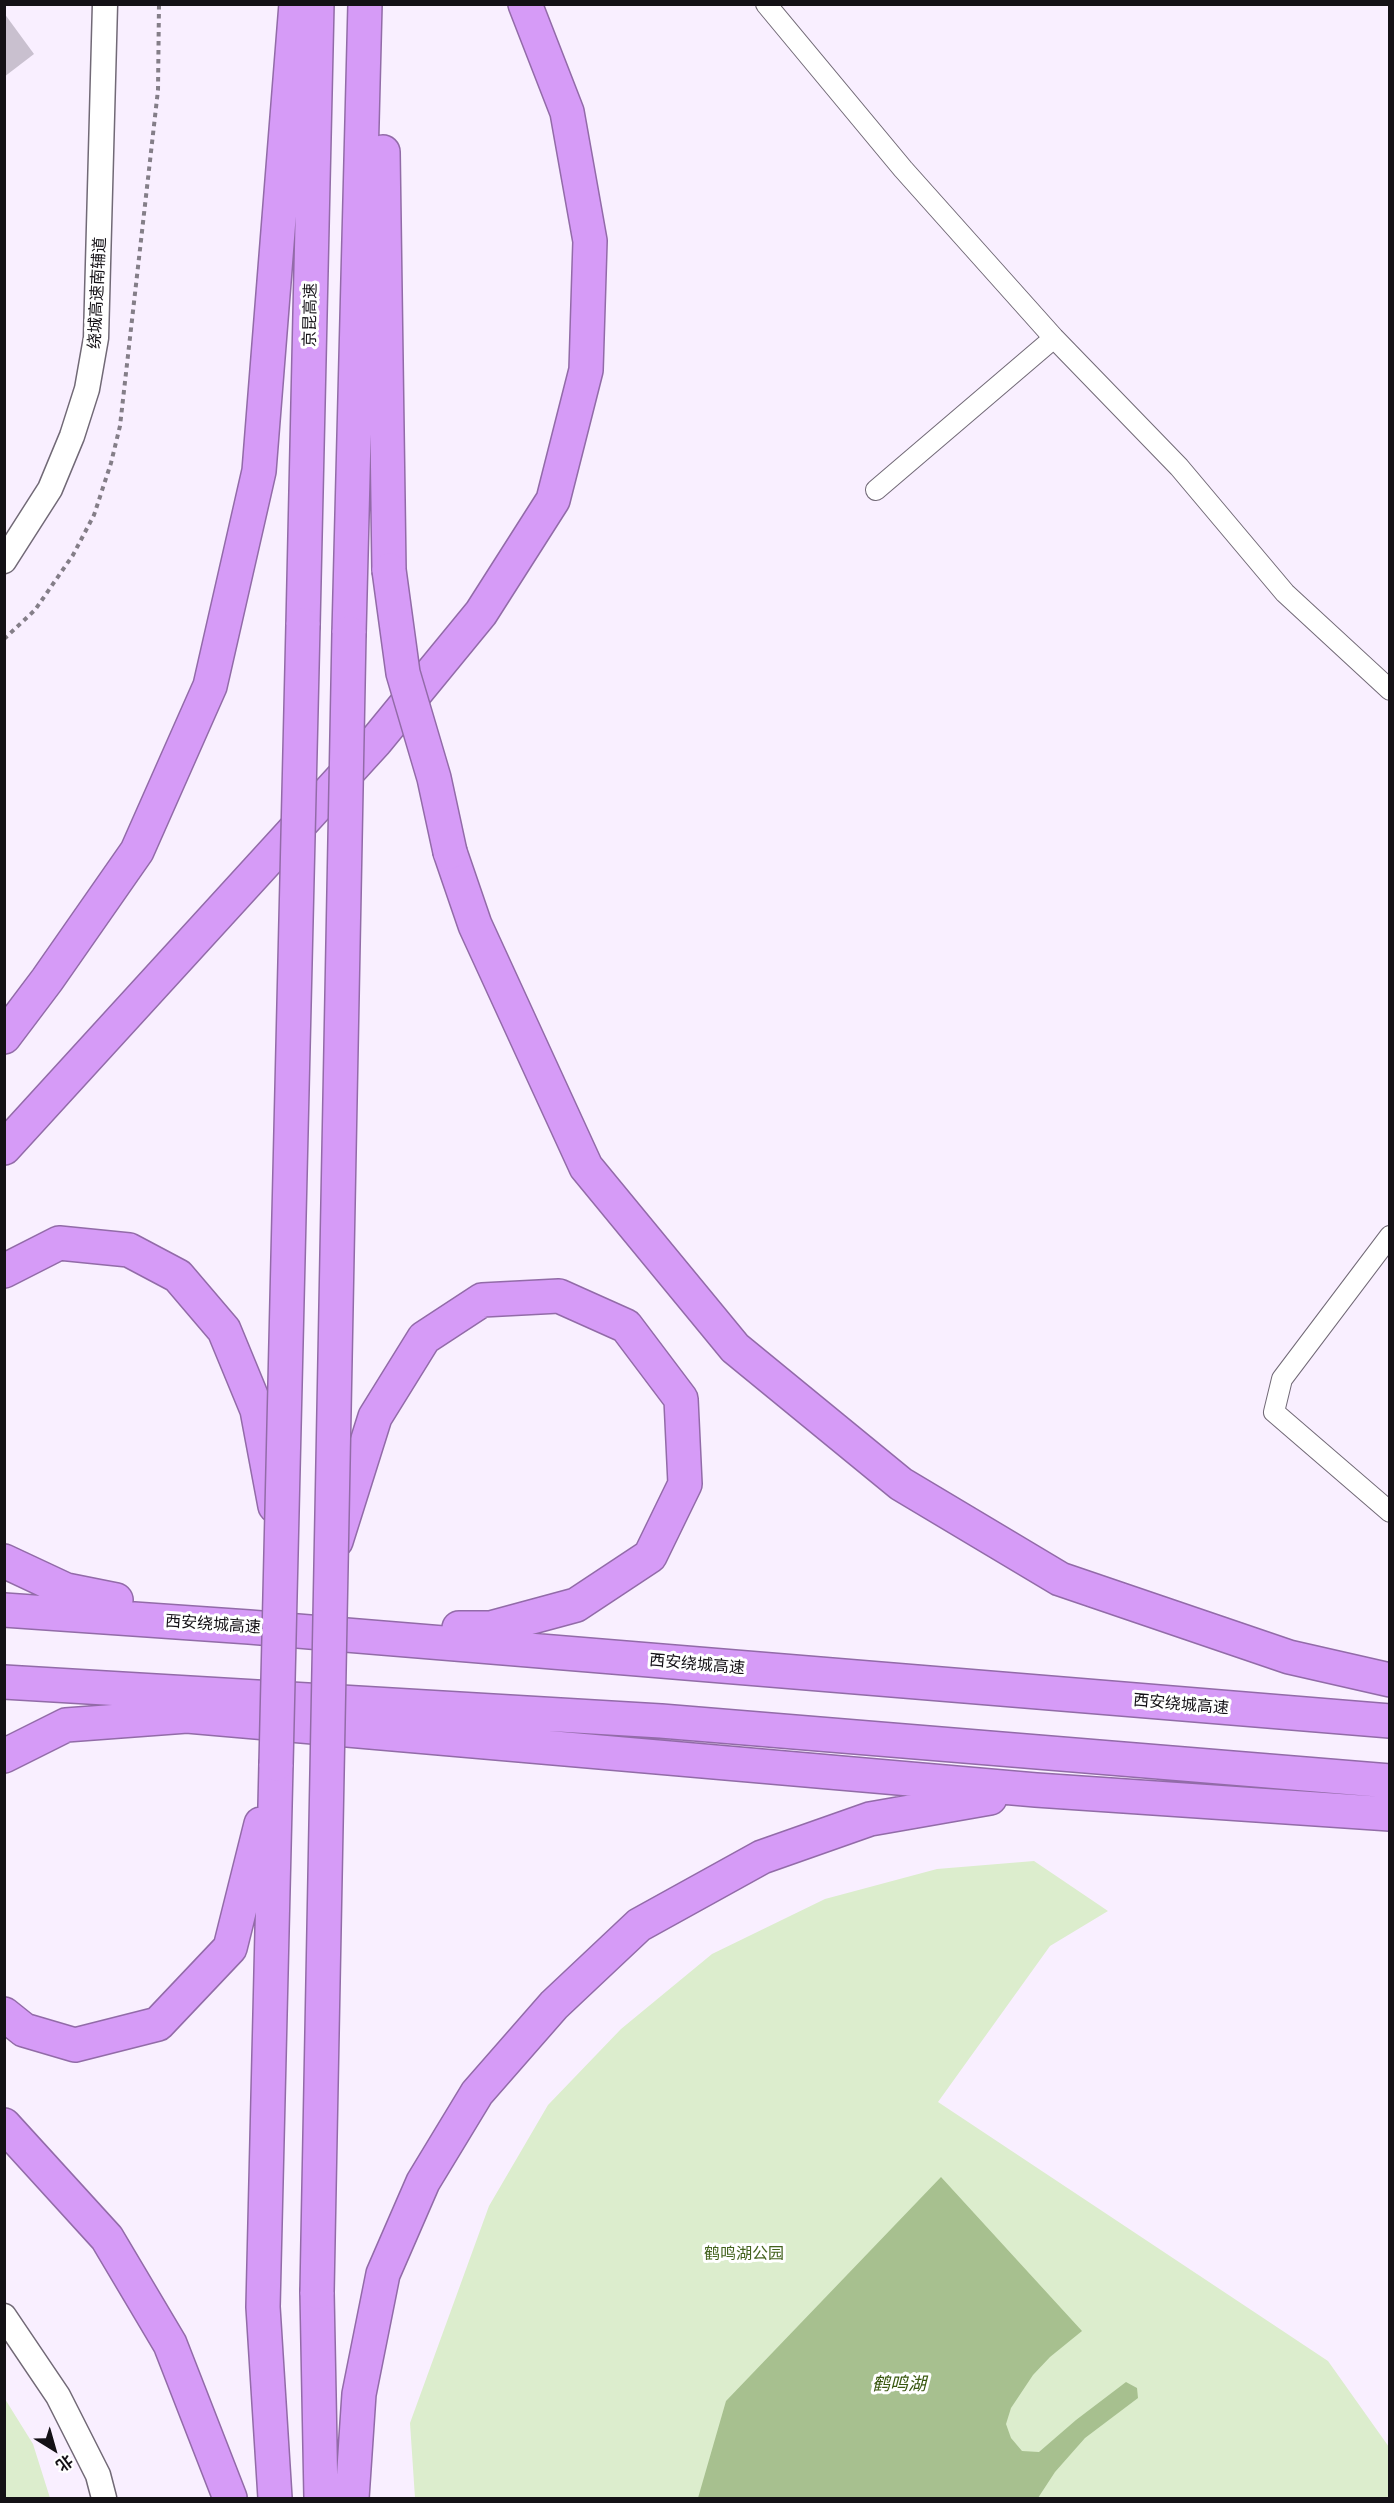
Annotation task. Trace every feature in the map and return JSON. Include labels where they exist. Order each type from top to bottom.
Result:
[{"type":"highway","points":[[4,1036],[47,980],[137,851],[210,686],[259,471],[296,4]]},
{"type":"highway","name":"京昆高速","points":[[281,1539],[317,4]]},
{"type":"highway","points":[[321,2499],[317,2292],[349,633],[366,4]]},
{"type":"highway","points":[[381,4],[389,570],[403,673],[434,778],[450,852],[475,925],[586,1167],[735,1348],[901,1484],[1060,1579],[1289,1657],[1389,1680]]},
{"type":"highway","points":[[4,1148],[376,741],[481,613],[553,500],[586,370],[590,241],[567,112],[525,4]]},
{"type":"highway","points":[[4,1271],[59,1243],[129,1250],[178,1276],[224,1330],[256,1410],[281,1539],[263,2307],[275,2499]]},
{"type":"highway","points":[[4,1561],[66,1590],[249,1627],[491,1628],[576,1605],[650,1556],[685,1484],[681,1399],[626,1326],[559,1296],[482,1300],[424,1338],[375,1417],[332,1554]]},
{"type":"highway","name":"西安绕城高速","points":[[4,1610],[249,1627],[1389,1721]]},
{"type":"highway","points":[[4,1682],[662,1721],[1389,1781]]},
{"type":"highway","points":[[4,1756],[66,1725],[187,1716],[1036,1790],[1389,1814]]},
{"type":"highway","points":[[4,2014],[24,2030],[75,2045],[158,2024],[230,1948],[276,1764]]},
{"type":"highway","points":[[352,2499],[359,2394],[383,2274],[423,2182],[477,2093],[554,2006],[639,1925],[762,1857],[870,1819],[1036,1790]]},
{"type":"highway","points":[[4,2126],[107,2238],[170,2344],[230,2499]]},
{"type":"street","name":"绕城高速南辅道","points":[[4,561],[50,489],[72,436],[87,389],[96,338],[99,299],[105,4]]},
{"type":"street","points":[[766,4],[903,170],[1054,338],[1179,466],[1285,593],[1389,690]]},
{"type":"street","points":[[876,490],[1054,338]]},
{"type":"street","points":[[1389,1236],[1282,1379],[1274,1412],[1389,1512]]},
{"type":"street","points":[[4,2316],[58,2396],[98,2475],[104,2499]]},
{"type":"green space","name":"鹤鸣湖公园","points":[[1034,1861],[1108,1911],[1050,1946],[938,2102],[1328,2361],[1389,2447],[1389,2498],[415,2498],[410,2423],[489,2206],[548,2105],[621,2029],[712,1954],[825,1899],[937,1869]]},
{"type":"green space","points":[[5,2399],[33,2444],[50,2498],[5,2498]]},
{"type":"water","name":"鹤鸣湖","points":[[941,2177],[1082,2331],[1050,2357],[1033,2375],[1011,2408],[1006,2424],[1011,2438],[1022,2451],[1039,2452],[1126,2382],[1137,2388],[1138,2398],[1085,2438],[1055,2472],[1038,2498],[698,2498],[726,2401]]},
{"type":"building","points":[[4,13],[34,54],[4,77]]}]
